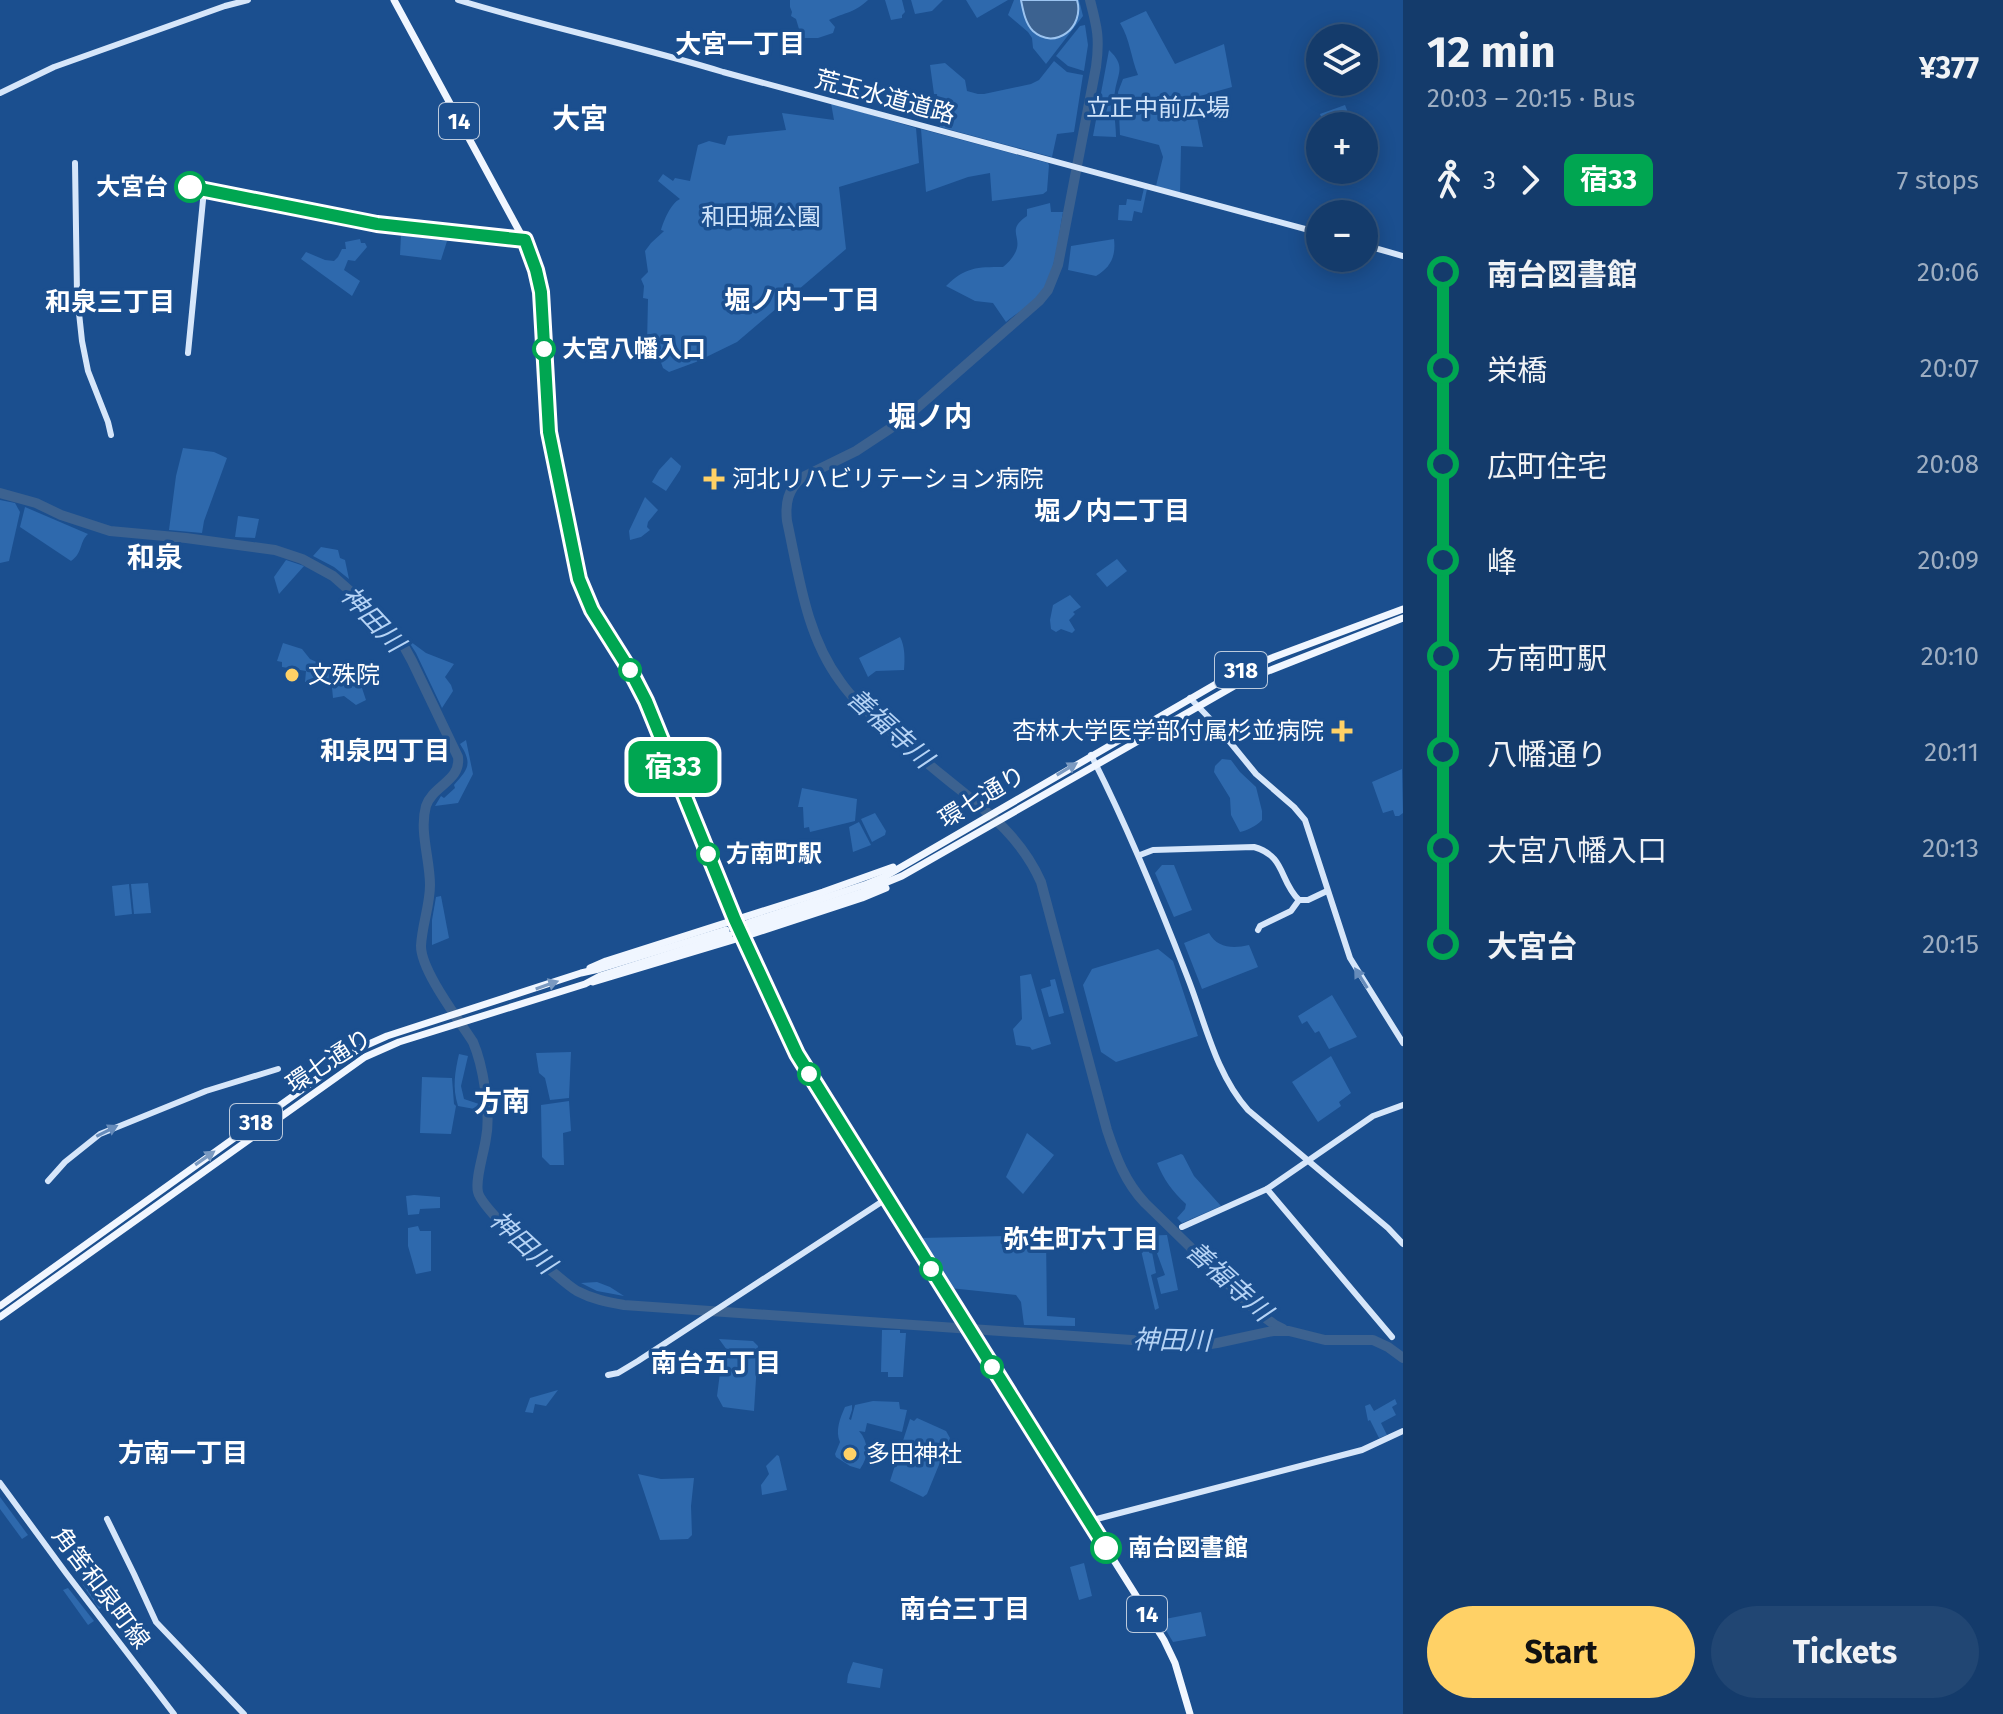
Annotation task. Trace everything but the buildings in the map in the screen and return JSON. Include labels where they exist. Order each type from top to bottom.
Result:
[{"type":"main road","name":"14","points":[[394,0],[530,251],[541,292],[549,432],[579,579],[592,610],[646,701],[735,920],[797,1054],[1164,1640],[1175,1663],[1190,1714]]},
{"type":"main road","name":"環七通り","points":[[1403,609],[1249,667],[1190,698],[1091,755],[999,815],[992,824],[907,874],[863,892],[750,925],[867,884],[984,819],[999,815],[1096,765],[1253,676],[1403,618]]},
{"type":"main road","name":"318","points":[[581,973],[606,961],[908,863]]},
{"type":"main road","name":"318","points":[[585,984],[871,895],[907,874]]},
{"type":"main road","name":"環七通り","points":[[0,1306],[360,1048],[387,1036],[581,973],[728,932],[585,984],[389,1045],[352,1065],[0,1317]]},
{"type":"street","points":[[0,93],[54,67],[248,0]]},
{"type":"street","name":"荒玉水道道路","points":[[459,0],[1306,229]]},
{"type":"street","points":[[75,163],[77,294],[82,341],[88,371],[111,435]]},
{"type":"street","points":[[188,353],[204,190]]},
{"type":"street","points":[[1378,249],[1403,256]]},
{"type":"street","points":[[1190,698],[1247,764],[1305,820],[1350,958],[1403,1043]]},
{"type":"street","points":[[1091,755],[1140,855],[1227,1082],[1248,1110],[1403,1244]]},
{"type":"street","points":[[1140,855],[1156,850],[1259,848],[1276,860],[1299,900],[1308,900],[1327,891]]},
{"type":"street","points":[[1258,930],[1260,926],[1291,911],[1299,900]]},
{"type":"street","points":[[48,1181],[81,1147],[100,1134],[206,1091],[278,1069]]},
{"type":"street","points":[[1182,1227],[1267,1189],[1373,1116],[1403,1105]]},
{"type":"street","points":[[1267,1189],[1392,1337]]},
{"type":"street","points":[[608,1375],[628,1367],[886,1199]]},
{"type":"street","points":[[1089,1521],[1362,1450],[1403,1431]]},
{"type":"street","name":"角筈和泉町線","points":[[0,1483],[174,1714]]},
{"type":"street","points":[[107,1519],[156,1622],[244,1714]]},
{"type":"green space","points":[[790,0],[868,0],[854,10],[829,20],[835,27],[833,33],[818,38],[790,38],[789,32],[799,29],[796,19],[791,16]]},
{"type":"green space","points":[[885,0],[902,0],[905,12],[902,18],[891,20]]},
{"type":"green space","points":[[911,0],[943,0],[932,11],[915,14]]},
{"type":"green space","points":[[966,0],[1008,0],[977,18]]},
{"type":"green space","points":[[1014,0],[1079,0],[1083,16],[1046,64],[1033,48],[1028,32],[1008,15]]},
{"type":"green space","name":"立正中前広場","points":[[1146,11],[1175,64],[1224,44],[1232,87],[1193,98],[1203,147],[1181,146],[1180,193],[1156,186],[1163,157],[1159,145],[1120,135],[1118,92],[1123,79],[1138,75],[1120,23]]},
{"type":"green space","points":[[1085,25],[1088,45],[1084,71],[1068,66],[1056,56],[1080,26]]},
{"type":"green space","points":[[1109,50],[1119,65],[1114,102],[1116,137],[1093,136]]},
{"type":"green space","points":[[1054,61],[1067,72],[1083,75],[1074,132],[1057,134],[1052,157],[940,127],[930,65],[945,63],[965,80],[967,91],[984,94],[1031,84],[1039,80]]},
{"type":"green space","name":"和田堀公園","points":[[831,103],[916,128],[919,163],[839,187],[846,249],[737,342],[669,372],[647,344],[648,299],[643,298],[641,279],[648,272],[645,251],[664,231],[661,230],[668,212],[680,199],[658,181],[663,174],[673,181],[675,178],[690,181],[698,145],[709,141],[725,145],[728,136],[786,130],[782,113],[834,120]]},
{"type":"green space","points":[[1345,105],[1348,112],[1326,112]]},
{"type":"green space","points":[[921,129],[1048,163],[1047,191],[992,201],[990,173],[968,177],[926,192]]},
{"type":"green space","points":[[1144,188],[1147,189],[1142,213],[1134,211],[1132,221],[1118,220],[1119,205],[1126,205],[1127,199],[1141,201]]},
{"type":"green space","points":[[1050,203],[1051,212],[1063,212],[1055,258],[1048,281],[1037,299],[1006,322],[993,303],[975,301],[946,286],[972,269],[1003,267],[1016,251],[1017,225],[1027,216],[1027,209]]},
{"type":"green space","points":[[401,235],[447,241],[441,260],[400,255]]},
{"type":"green space","points":[[360,239],[367,247],[355,261],[348,260],[344,270],[360,281],[352,296],[301,259],[306,252],[334,261],[342,249],[346,249],[345,242]]},
{"type":"green space","points":[[1114,239],[1111,260],[1101,273],[1096,276],[1068,270],[1071,246]]},
{"type":"green space","points":[[183,448],[214,452],[227,458],[202,533],[169,530]]},
{"type":"green space","points":[[671,457],[681,466],[666,491],[652,482]]},
{"type":"green space","points":[[645,497],[658,510],[648,522],[650,530],[630,540],[629,531]]},
{"type":"green space","points":[[0,500],[15,503],[20,512],[9,561],[0,563]]},
{"type":"green space","points":[[25,507],[88,534],[75,558],[71,561],[20,527]]},
{"type":"green space","points":[[238,516],[259,519],[255,538],[235,537]]},
{"type":"green space","points":[[321,547],[338,550],[340,558],[345,560],[349,579],[313,556]]},
{"type":"green space","points":[[1117,559],[1127,571],[1107,587],[1096,574]]},
{"type":"green space","points":[[286,560],[304,566],[279,594],[274,577]]},
{"type":"green space","points":[[1070,595],[1081,607],[1073,612],[1075,614],[1069,620],[1075,630],[1072,633],[1061,629],[1056,632],[1051,629],[1050,620],[1053,605]]},
{"type":"green space","points":[[900,637],[904,670],[876,671],[868,677],[859,658]]},
{"type":"green space","points":[[407,639],[426,653],[454,664],[445,677],[453,691],[442,708],[416,653]]},
{"type":"green space","points":[[283,643],[302,649],[310,659],[330,668],[328,683],[305,682],[306,671],[282,667],[282,662],[277,661]]},
{"type":"green space","points":[[334,660],[362,688],[366,700],[356,705],[344,696],[333,698],[331,677]]},
{"type":"green space","points":[[466,740],[473,774],[458,803],[435,806],[441,796],[444,798],[455,788],[467,766],[467,757],[460,744]]},
{"type":"green space","points":[[1222,759],[1231,760],[1256,787],[1262,820],[1252,828],[1240,832],[1231,815],[1230,798],[1214,772]]},
{"type":"green space","points":[[1402,769],[1403,813],[1395,816],[1393,810],[1383,813],[1372,782]]},
{"type":"green space","points":[[802,788],[857,799],[855,821],[810,832],[809,827],[804,828],[803,807],[798,807]]},
{"type":"green space","points":[[875,813],[886,831],[885,835],[872,842],[861,819]]},
{"type":"green space","points":[[859,822],[871,845],[853,852],[849,827]]},
{"type":"green space","points":[[1162,865],[1174,865],[1192,910],[1174,917],[1155,873]]},
{"type":"green space","points":[[148,883],[151,913],[134,914],[131,884]]},
{"type":"green space","points":[[129,884],[132,914],[115,916],[112,886]]},
{"type":"green space","points":[[441,896],[449,938],[432,945],[436,897]]},
{"type":"green space","points":[[1209,933],[1216,942],[1226,946],[1249,945],[1258,967],[1202,989],[1184,943]]},
{"type":"green space","points":[[1158,949],[1173,961],[1198,1036],[1116,1062],[1101,1052],[1083,985],[1092,969]]},
{"type":"green space","points":[[1031,974],[1051,1044],[1032,1050],[1016,1045],[1013,1029],[1022,1019],[1020,976]]},
{"type":"green space","points":[[1055,979],[1064,1013],[1049,1017],[1041,989],[1051,986],[1050,980]]},
{"type":"green space","points":[[1332,995],[1357,1037],[1329,1049],[1319,1031],[1315,1033],[1307,1021],[1302,1024],[1298,1016]]},
{"type":"green space","points":[[571,1052],[569,1098],[550,1100],[545,1078],[539,1073],[536,1053]]},
{"type":"green space","points":[[459,1054],[468,1056],[461,1086],[464,1099],[479,1104],[480,1110],[458,1106],[455,1073]]},
{"type":"green space","points":[[1331,1056],[1351,1093],[1339,1102],[1341,1106],[1318,1122],[1292,1082]]},
{"type":"green space","points":[[422,1077],[452,1078],[456,1106],[451,1134],[420,1133]]},
{"type":"green space","points":[[569,1101],[571,1131],[563,1133],[564,1165],[550,1165],[542,1157],[541,1105]]},
{"type":"green space","points":[[1027,1133],[1054,1155],[1023,1194],[1006,1177]]},
{"type":"green space","points":[[1181,1154],[1194,1176],[1221,1206],[1182,1223],[1177,1218],[1186,1204],[1169,1185],[1157,1163]]},
{"type":"green space","points":[[406,1196],[440,1197],[440,1208],[420,1209],[419,1214],[408,1215]]},
{"type":"green space","points":[[418,1226],[420,1231],[431,1231],[431,1271],[416,1274],[408,1246],[408,1228]]},
{"type":"green space","points":[[1167,1235],[1178,1290],[1161,1294],[1157,1278],[1165,1275],[1155,1248],[1151,1247],[1156,1273],[1151,1275],[1159,1308],[1155,1310],[1140,1246],[1133,1242],[1135,1236]]},
{"type":"green space","points":[[1046,1236],[1047,1316],[1075,1318],[1075,1326],[1024,1325],[1021,1302],[1016,1295],[950,1288],[920,1238]]},
{"type":"green space","points":[[597,1282],[624,1296],[597,1291],[581,1283]]},
{"type":"green space","points":[[882,1330],[906,1333],[903,1377],[888,1377],[888,1372],[881,1372]]},
{"type":"green space","points":[[719,1339],[753,1341],[758,1346],[754,1411],[723,1407],[717,1396],[721,1365],[717,1357],[727,1350]]},
{"type":"green space","points":[[558,1390],[546,1406],[535,1404],[533,1413],[525,1412],[530,1398]]},
{"type":"green space","points":[[1395,1399],[1397,1404],[1392,1407],[1396,1415],[1381,1423],[1387,1435],[1379,1438],[1368,1421],[1365,1406],[1370,1404],[1374,1411]]},
{"type":"green space","points":[[873,1401],[899,1402],[900,1409],[907,1410],[902,1432],[867,1423],[865,1432],[859,1431],[867,1450],[860,1469],[836,1457],[840,1442],[839,1424],[845,1407],[852,1405],[851,1420],[855,1405]]},
{"type":"green space","points":[[917,1418],[946,1431],[950,1438],[923,1497],[890,1481],[910,1419],[914,1421]]},
{"type":"green space","points":[[777,1455],[787,1490],[762,1495],[761,1485],[769,1474],[766,1466]]},
{"type":"green space","points":[[638,1474],[661,1479],[694,1478],[692,1535],[688,1539],[660,1540]]},
{"type":"green space","points":[[0,1497],[28,1535],[22,1539],[0,1509]]},
{"type":"green space","points":[[1084,1563],[1092,1596],[1079,1600],[1070,1567]]},
{"type":"green space","points":[[96,1572],[105,1604],[99,1609],[81,1582]]},
{"type":"green space","points":[[68,1588],[94,1621],[88,1625],[63,1590]]},
{"type":"green space","points":[[1201,1612],[1206,1636],[1173,1642],[1160,1620]]},
{"type":"green space","points":[[853,1662],[883,1669],[880,1688],[847,1683]]},
{"type":"shaded area","points":[[1021,0],[1077,0],[1077,19],[1059,37],[1042,37],[1028,24]]},
{"type":"waterway","name":"善福寺川","points":[[1090,0],[1097,33],[1096,67],[1058,265],[1048,290],[903,420],[856,451],[801,478],[788,497],[787,521],[811,625],[840,681],[868,712],[999,823],[1022,850],[1041,882],[1107,1130],[1132,1187],[1256,1311],[1283,1329]]},
{"type":"waterway","name":"神田川","points":[[0,493],[110,531],[275,550],[302,559],[333,576],[401,641],[458,757],[455,772],[434,793],[424,816],[430,885],[421,946],[427,968],[473,1042],[480,1063],[487,1116],[478,1192],[506,1228],[577,1291],[624,1305],[1204,1345],[1273,1331],[1289,1331],[1325,1340],[1373,1340],[1403,1358]]},
{"type":"tunnel","points":[[726,930],[748,923]]},
{"type":"bus line","name":"宿33","points":[[190,187],[377,224],[525,240],[541,292],[549,432],[571,545],[585,595],[646,701],[735,920],[797,1054],[1106,1548]]},
{"type":"place","name":"大宮台","points":[[190,187]]},
{"type":"place","name":"大宮八幡入口","points":[[544,349]]},
{"type":"place","name":"河北リハビリテーション病院","points":[[714,479]]},
{"type":"place","name":"文殊院","points":[[292,675]]},
{"type":"place","name":"杏林大学医学部付属杉並病院","points":[[1342,731]]},
{"type":"place","name":"方南町駅","points":[[708,854]]},
{"type":"place","name":"多田神社","points":[[850,1454]]},
{"type":"place","name":"南台図書館","points":[[1106,1548]]},
{"type":"district","name":"大宮一丁目","points":[[740,44]]},
{"type":"district","name":"大宮","points":[[580,118]]},
{"type":"district","name":"堀ノ内一丁目","points":[[802,300]]},
{"type":"district","name":"和泉三丁目","points":[[110,302]]},
{"type":"district","name":"堀ノ内","points":[[930,416]]},
{"type":"district","name":"堀ノ内二丁目","points":[[1112,511]]},
{"type":"district","name":"和泉","points":[[155,557]]},
{"type":"district","name":"和泉四丁目","points":[[385,751]]},
{"type":"district","name":"方南","points":[[502,1101]]},
{"type":"district","name":"弥生町六丁目","points":[[1081,1239]]},
{"type":"district","name":"南台五丁目","points":[[716,1363]]},
{"type":"district","name":"方南一丁目","points":[[183,1453]]},
{"type":"district","name":"南台三丁目","points":[[965,1609]]}]
